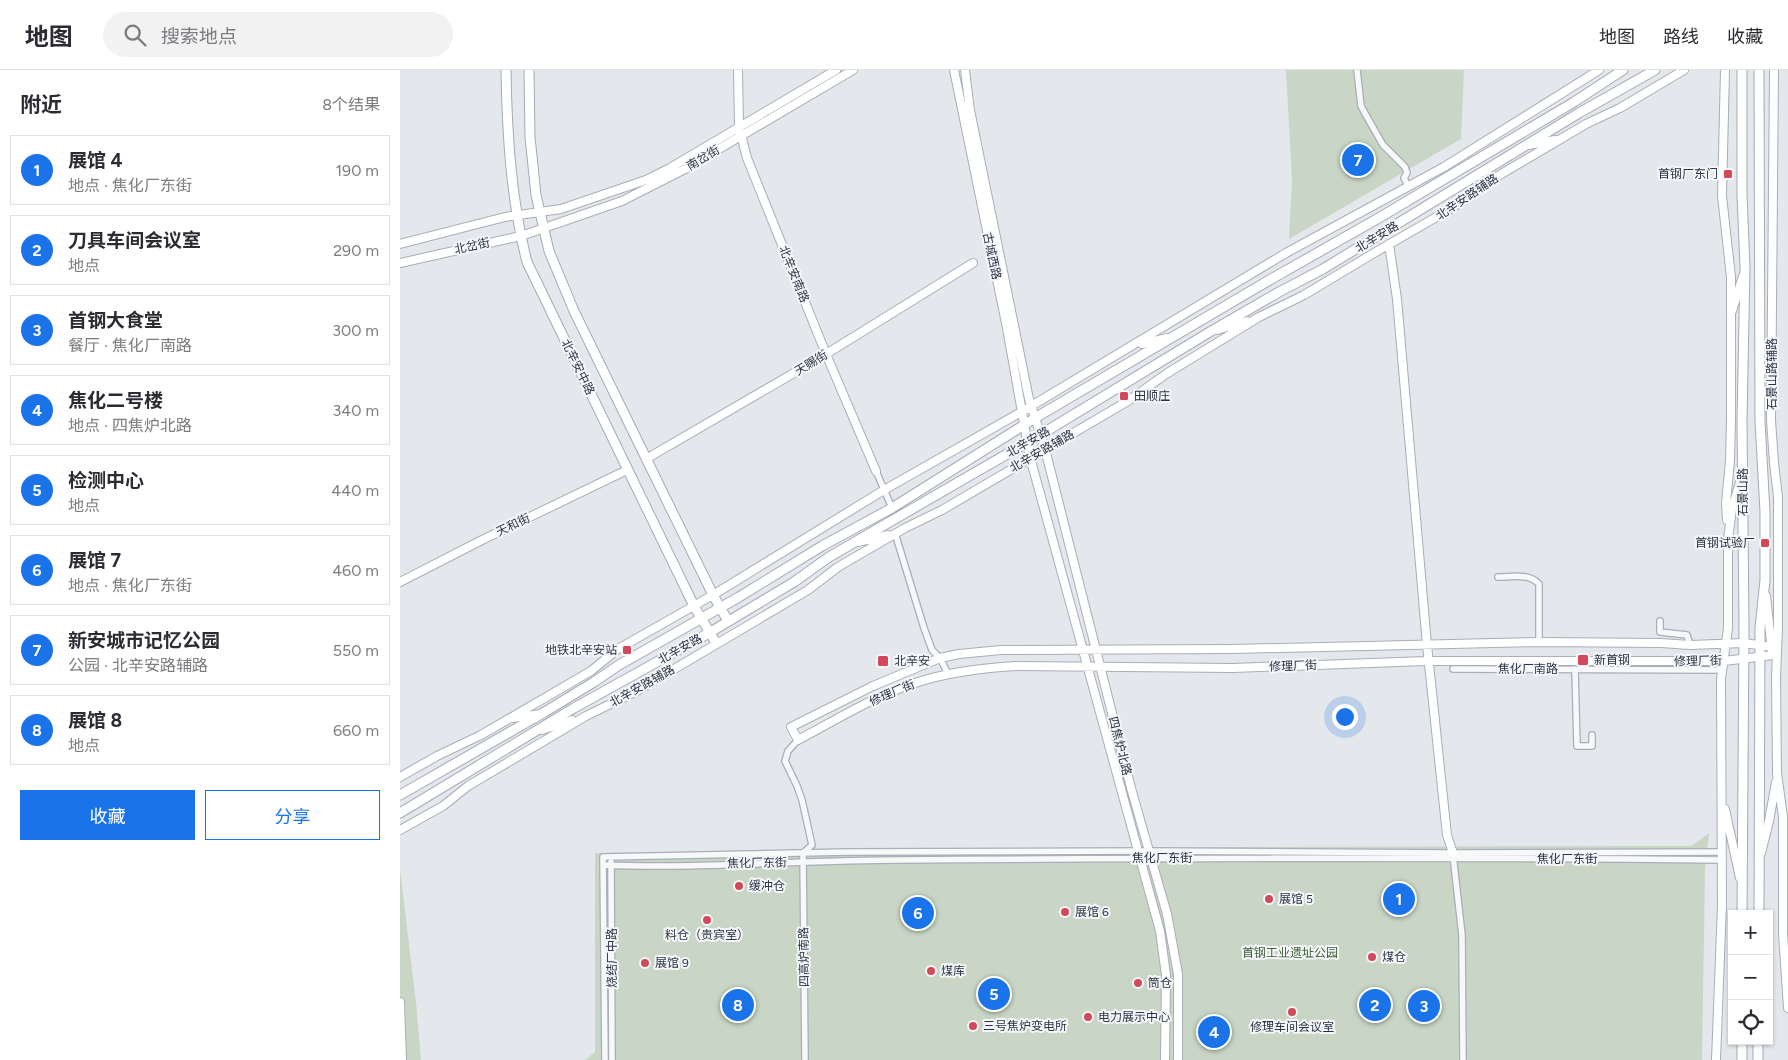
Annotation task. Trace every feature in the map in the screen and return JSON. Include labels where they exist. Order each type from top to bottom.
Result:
[{"type":"main road","name":"北辛安中路","points":[[506,70],[509,144],[520,236],[528,262],[627,470],[694,606],[716,644]]},
{"type":"main road","name":"北辛安中路","points":[[529,70],[530,137],[536,194],[549,251],[563,286],[646,459],[713,595],[728,621]]},
{"type":"main road","name":"北辛安路","points":[[400,795],[543,713],[619,665],[720,608],[822,546],[892,508],[1035,418],[1468,165],[1574,102],[1623,70]]},
{"type":"main road","name":"北辛安路","points":[[400,813],[531,733],[728,621],[794,582],[829,557],[1040,435],[1208,333],[1404,220],[1523,146],[1655,70]]},
{"type":"main road","name":"石景山路","points":[[1742,70],[1742,195],[1745,267],[1742,420],[1744,471],[1742,910]]},
{"type":"main road","name":"石景山路","points":[[1759,70],[1760,421],[1765,512],[1764,580],[1760,628],[1759,910]]},
{"type":"main road","points":[[1742,1045],[1742,1060]]},
{"type":"main road","points":[[1758,1045],[1758,1060]]},
{"type":"street","name":"北辛安南路","points":[[738,70],[739,127],[747,158],[826,354],[876,471]]},
{"type":"street","name":"南岔街","points":[[540,212],[561,209],[646,180],[670,168],[836,70]]},
{"type":"street","name":"南岔街","points":[[544,228],[622,201],[661,183],[852,70]]},
{"type":"street","name":"古城西路","points":[[954,70],[1027,442]]},
{"type":"street","name":"古城西路","points":[[964,70],[970,110],[1002,268],[1031,406],[1040,435]]},
{"type":"street","points":[[1357,70],[1361,106],[1384,145],[1405,167],[1407,173],[1404,178],[1408,186]]},
{"type":"street","points":[[400,777],[591,671],[618,649],[713,595],[884,490],[1031,406],[1286,254],[1444,167],[1599,70]]},
{"type":"street","name":"北辛安路辅路","points":[[400,830],[443,806],[468,786],[586,716],[637,691],[808,590],[838,567],[896,533],[942,510],[1128,401],[1166,374],[1259,317],[1304,295],[1452,208],[1481,186],[1586,124],[1620,108],[1684,70]]},
{"type":"street","points":[[1716,1060],[1722,905],[1720,760],[1723,666],[1728,628],[1726,503],[1730,460],[1730,277],[1722,196],[1724,70]]},
{"type":"street","name":"石景山路辅路","points":[[1774,70],[1771,420],[1778,497],[1776,678]]},
{"type":"street","points":[[1523,146],[1563,138]]},
{"type":"street","points":[[1444,167],[1468,165]]},
{"type":"street","name":"北岔街","points":[[400,244],[495,220],[540,212]]},
{"type":"street","name":"北岔街","points":[[400,263],[520,236],[544,228]]},
{"type":"street","points":[[1389,244],[1399,319],[1429,661],[1447,835],[1453,856],[1462,935],[1463,1060]]},
{"type":"street","name":"天赐街","points":[[646,459],[826,354],[973,263]]},
{"type":"street","points":[[1731,315],[1745,267]]},
{"type":"street","points":[[1202,305],[1207,317]]},
{"type":"street","points":[[1208,333],[1259,317]]},
{"type":"street","points":[[1134,345],[1174,337]]},
{"type":"street","name":"四焦炉北路","points":[[1040,435],[1131,788],[1167,914],[1178,974],[1178,1060]]},
{"type":"street","name":"四焦炉北路","points":[[1027,442],[1160,931],[1166,975],[1165,1060]]},
{"type":"street","name":"天和街","points":[[400,582],[627,470]]},
{"type":"street","points":[[876,471],[892,508]]},
{"type":"street","points":[[1728,540],[1732,509],[1744,471]]},
{"type":"street","points":[[853,543],[896,533],[932,650],[940,658],[948,674]]},
{"type":"street","points":[[1498,577],[1527,577],[1534,579],[1539,584],[1540,642]]},
{"type":"street","name":"石景山路","points":[[1764,580],[1776,678],[1778,773],[1783,816],[1783,934],[1788,1008]]},
{"type":"street","points":[[1660,621],[1660,632],[1687,634],[1690,645]]},
{"type":"street","name":"修理厂街","points":[[1540,642],[1690,645],[1744,643],[1760,646],[1772,651],[1760,657],[1744,659],[1723,666],[1429,661],[1232,668],[1016,666],[981,668],[948,674],[913,684],[882,696],[798,740],[791,727],[873,686],[940,658],[1001,650],[1232,650],[1540,642]]},
{"type":"street","name":"焦化厂南路","points":[[1453,669],[1723,666]]},
{"type":"street","points":[[1575,669],[1576,746],[1592,746],[1592,735]]},
{"type":"street","points":[[509,718],[543,713]]},
{"type":"street","points":[[531,733],[586,716]]},
{"type":"street","name":"四高炉南路","points":[[798,740],[788,751],[786,761],[802,800],[812,845],[803,853],[805,1060]]},
{"type":"street","points":[[1720,760],[1725,812],[1742,890]]},
{"type":"street","points":[[1760,858],[1770,821],[1778,773]]},
{"type":"street","name":"焦化厂东街","points":[[603,857],[803,853],[1722,856]]},
{"type":"street","name":"焦化厂东街","points":[[603,866],[1139,854]]},
{"type":"street","name":"烧结厂中路","points":[[603,857],[605,1060]]},
{"type":"street","name":"烧结厂中路","points":[[611,857],[612,1060]]},
{"type":"street","points":[[400,1002],[402,1060]]},
{"type":"green space","points":[[1286,70],[1464,70],[1461,139],[1289,239],[1292,181]]},
{"type":"green space","name":"首钢工业遗址公园","points":[[1709,833],[1705,869],[1702,1060],[585,1060],[595,1052],[595,853],[1241,847],[1692,846]]},
{"type":"green space","points":[[400,870],[416,1002],[421,1060],[400,1060]]},
{"type":"place","name":"新安城市记忆公园","points":[[1358,160]]},
{"type":"place","name":"首钢厂东门","points":[[1728,174]]},
{"type":"place","name":"田顺庄","points":[[1124,396]]},
{"type":"place","name":"首钢试验厂","points":[[1765,543]]},
{"type":"place","name":"地铁北辛安站","points":[[627,650]]},
{"type":"place","name":"新首钢","points":[[1583,660]]},
{"type":"place","name":"北辛安","points":[[883,661]]},
{"type":"place","name":"缓冲仓","points":[[739,886]]},
{"type":"place","name":"展馆 5","points":[[1269,899]]},
{"type":"place","name":"展馆 4","points":[[1399,899]]},
{"type":"place","name":"展馆 6","points":[[1065,912]]},
{"type":"place","name":"展馆 7","points":[[918,913]]},
{"type":"place","name":"料仓（贵宾室）","points":[[707,920]]},
{"type":"place","name":"煤仓","points":[[1372,957]]},
{"type":"place","name":"展馆 9","points":[[645,963]]},
{"type":"place","name":"煤库","points":[[931,971]]},
{"type":"place","name":"筒仓","points":[[1138,983]]},
{"type":"place","name":"检测中心","points":[[994,994]]},
{"type":"place","name":"展馆 8","points":[[738,1005]]},
{"type":"place","name":"刀具车间会议室","points":[[1375,1005]]},
{"type":"place","name":"首钢大食堂","points":[[1424,1006]]},
{"type":"place","name":"修理车间会议室","points":[[1292,1012]]},
{"type":"place","name":"电力展示中心","points":[[1088,1017]]},
{"type":"place","name":"三号焦炉变电所","points":[[973,1026]]},
{"type":"place","name":"焦化二号楼","points":[[1214,1032]]}]
